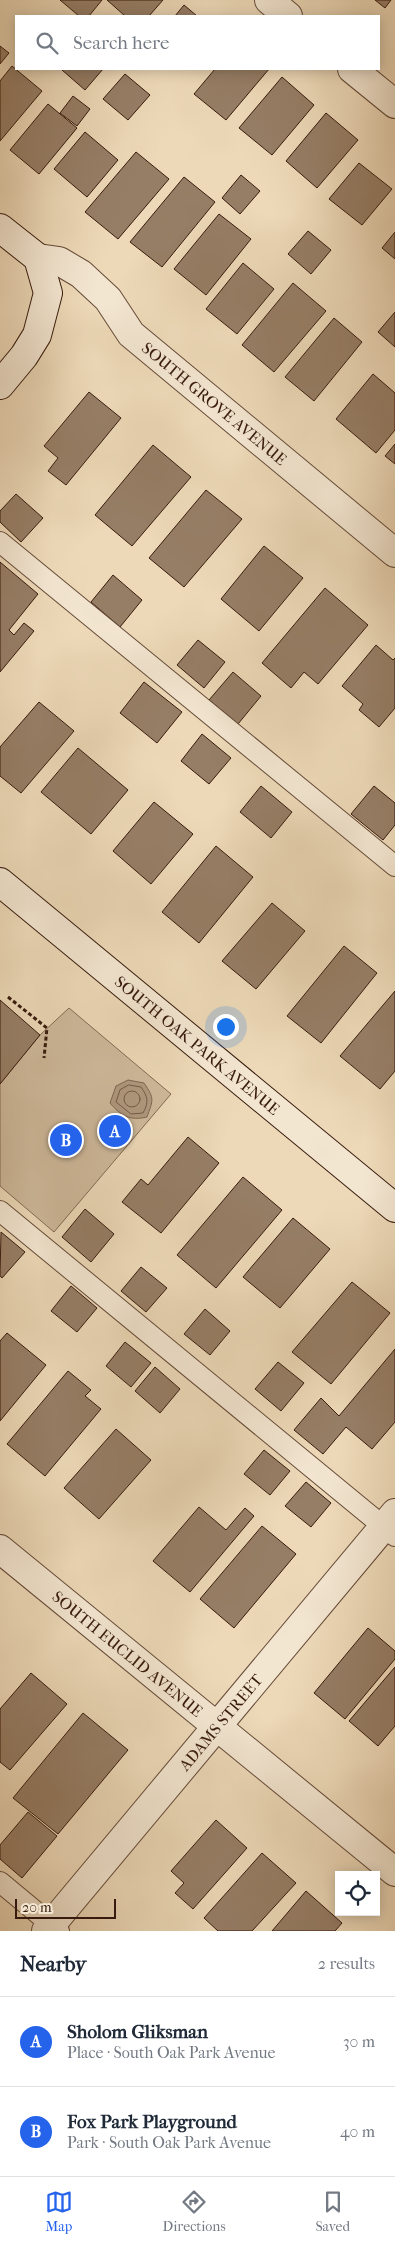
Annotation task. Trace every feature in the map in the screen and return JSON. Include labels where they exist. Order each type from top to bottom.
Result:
[{"type":"street","points":[[269,0],[287,15]]},
{"type":"street","points":[[353,70],[395,104]]},
{"type":"street","name":"SOUTH GROVE AVENUE","points":[[0,228],[38,258],[59,260],[81,274],[108,298],[131,334],[395,553]]},
{"type":"street","points":[[0,384],[24,356],[37,335],[48,293],[38,258]]},
{"type":"street","name":"SOUTH OAK PARK AVENUE","points":[[0,882],[395,1208]]},
{"type":"street","name":"ADAMS STREET","points":[[52,1929],[216,1728],[391,1525]]},
{"type":"street","name":"SOUTH EUCLID AVENUE","points":[[0,1549],[216,1728],[395,1872]]},
{"type":"lane","points":[[0,542],[395,866]]},
{"type":"lane","points":[[0,1211],[391,1525]]},
{"type":"lane","points":[[0,1882],[52,1929]]},
{"type":"path","points":[[8,997],[47,1028],[44,1058]]},
{"type":"shaded area","points":[[69,1008],[171,1094],[54,1232],[0,1186],[0,1084],[40,1035]]},
{"type":"water","points":[[128,1080],[144,1083],[150,1093],[152,1103],[147,1117],[131,1118],[122,1114],[110,1103],[116,1086]]},
{"type":"building","points":[[60,0],[102,0],[90,15],[78,15]]},
{"type":"building","points":[[107,0],[163,0],[150,15],[124,15]]},
{"type":"building","points":[[375,0],[391,0],[385,8]]},
{"type":"building","points":[[184,5],[196,15],[176,15]]},
{"type":"building","points":[[0,46],[9,53],[0,64]]},
{"type":"building","points":[[12,66],[42,91],[0,141],[0,81]]},
{"type":"building","points":[[62,70],[102,70],[85,90]]},
{"type":"building","points":[[214,70],[268,70],[226,120],[194,94]]},
{"type":"building","points":[[125,74],[150,95],[128,120],[103,99]]},
{"type":"building","points":[[282,77],[314,105],[272,155],[239,128]]},
{"type":"building","points":[[73,96],[90,109],[77,126],[60,113]]},
{"type":"building","points":[[48,104],[77,128],[39,174],[10,150]]},
{"type":"building","points":[[326,113],[358,140],[317,188],[286,161]]},
{"type":"building","points":[[85,132],[118,160],[87,197],[54,169]]},
{"type":"building","points":[[136,152],[169,179],[118,239],[85,212]]},
{"type":"building","points":[[359,163],[392,189],[362,225],[329,199]]},
{"type":"building","points":[[241,175],[260,191],[240,214],[222,198]]},
{"type":"building","points":[[184,177],[215,202],[162,267],[130,242]]},
{"type":"building","points":[[219,214],[251,239],[206,295],[174,269]]},
{"type":"building","points":[[308,231],[331,250],[311,274],[288,254]]},
{"type":"building","points":[[395,232],[395,259],[382,248]]},
{"type":"building","points":[[243,263],[274,289],[237,334],[206,309]]},
{"type":"building","points":[[293,283],[326,311],[274,372],[242,345]]},
{"type":"building","points":[[395,312],[395,347],[378,332]]},
{"type":"building","points":[[334,318],[362,342],[314,401],[285,377]]},
{"type":"building","points":[[373,374],[395,393],[395,430],[376,453],[336,419]]},
{"type":"building","points":[[89,392],[121,418],[66,485],[48,471],[58,458],[44,446]]},
{"type":"building","points":[[395,444],[395,464],[385,456]]},
{"type":"building","points":[[153,445],[191,477],[132,546],[95,515]]},
{"type":"building","points":[[206,490],[242,519],[184,587],[149,558]]},
{"type":"building","points":[[16,494],[43,518],[21,542],[0,522],[0,511]]},
{"type":"building","points":[[264,546],[303,578],[259,631],[221,599]]},
{"type":"building","points":[[0,562],[38,594],[9,630],[14,635],[24,623],[34,631],[0,672]]},
{"type":"building","points":[[113,575],[142,600],[120,627],[91,602]]},
{"type":"building","points":[[325,588],[368,625],[318,684],[304,672],[291,688],[262,663]]},
{"type":"building","points":[[198,640],[225,662],[204,688],[177,665]]},
{"type":"building","points":[[376,645],[393,660],[395,658],[395,708],[379,727],[359,710],[363,704],[342,686]]},
{"type":"building","points":[[233,672],[261,696],[238,724],[209,700]]},
{"type":"building","points":[[144,682],[182,712],[157,743],[120,713]]},
{"type":"building","points":[[39,702],[74,731],[21,793],[0,776],[0,747]]},
{"type":"building","points":[[202,734],[231,758],[209,784],[181,761]]},
{"type":"building","points":[[78,748],[128,790],[91,834],[41,792]]},
{"type":"building","points":[[261,786],[292,812],[271,838],[240,812]]},
{"type":"building","points":[[374,786],[395,803],[395,825],[383,840],[351,814]]},
{"type":"building","points":[[154,802],[193,834],[151,884],[113,851]]},
{"type":"building","points":[[216,846],[253,877],[199,943],[162,912]]},
{"type":"building","points":[[272,903],[305,931],[256,989],[222,961]]},
{"type":"building","points":[[344,946],[377,973],[321,1043],[287,1016]]},
{"type":"building","points":[[395,991],[395,1071],[380,1089],[340,1056]]},
{"type":"building","points":[[0,1000],[40,1035],[0,1084]]},
{"type":"building","points":[[188,1137],[219,1163],[161,1233],[122,1202],[141,1179],[148,1185]]},
{"type":"building","points":[[243,1177],[282,1210],[216,1288],[177,1255]]},
{"type":"building","points":[[85,1209],[114,1234],[91,1262],[62,1237]]},
{"type":"building","points":[[293,1218],[330,1249],[280,1308],[243,1277]]},
{"type":"building","points":[[1,1232],[25,1252],[2,1278],[0,1276]]},
{"type":"building","points":[[141,1267],[167,1288],[146,1312],[121,1291]]},
{"type":"building","points":[[352,1282],[390,1313],[331,1384],[292,1352]]},
{"type":"building","points":[[71,1286],[97,1308],[77,1332],[51,1311]]},
{"type":"building","points":[[205,1309],[230,1331],[210,1355],[184,1334]]},
{"type":"building","points":[[7,1333],[46,1365],[0,1421],[0,1341]]},
{"type":"building","points":[[125,1342],[151,1363],[131,1387],[106,1366]]},
{"type":"building","points":[[395,1349],[395,1422],[372,1449],[346,1427],[323,1454],[294,1430],[321,1398],[339,1416]]},
{"type":"building","points":[[278,1362],[304,1383],[281,1411],[255,1389]]},
{"type":"building","points":[[155,1367],[180,1389],[160,1413],[135,1391]]},
{"type":"building","points":[[68,1371],[91,1390],[85,1396],[101,1409],[45,1476],[7,1444]]},
{"type":"building","points":[[116,1429],[151,1460],[99,1519],[64,1488]]},
{"type":"building","points":[[264,1450],[290,1471],[270,1495],[244,1474]]},
{"type":"building","points":[[306,1482],[331,1503],[311,1527],[285,1506]]},
{"type":"building","points":[[199,1507],[226,1530],[245,1508],[254,1516],[190,1592],[153,1561]]},
{"type":"building","points":[[262,1526],[296,1554],[234,1628],[200,1599]]},
{"type":"building","points":[[368,1628],[395,1651],[395,1659],[345,1719],[314,1693]]},
{"type":"building","points":[[395,1667],[395,1726],[378,1746],[349,1721]]},
{"type":"building","points":[[31,1673],[67,1704],[10,1770],[0,1762],[0,1709]]},
{"type":"building","points":[[83,1713],[128,1750],[58,1834],[13,1798]]},
{"type":"building","points":[[28,1812],[57,1836],[22,1878],[0,1859],[0,1845]]},
{"type":"building","points":[[216,1820],[247,1848],[193,1909],[175,1893],[184,1883],[171,1871]]},
{"type":"building","points":[[262,1853],[296,1883],[252,1931],[218,1931],[204,1918]]},
{"type":"building","points":[[306,1891],[342,1923],[335,1931],[272,1931]]},
{"type":"place","name":"Sholom Gliksman","points":[[115,1131]]},
{"type":"place","name":"Fox Park Playground","points":[[66,1140]]}]
